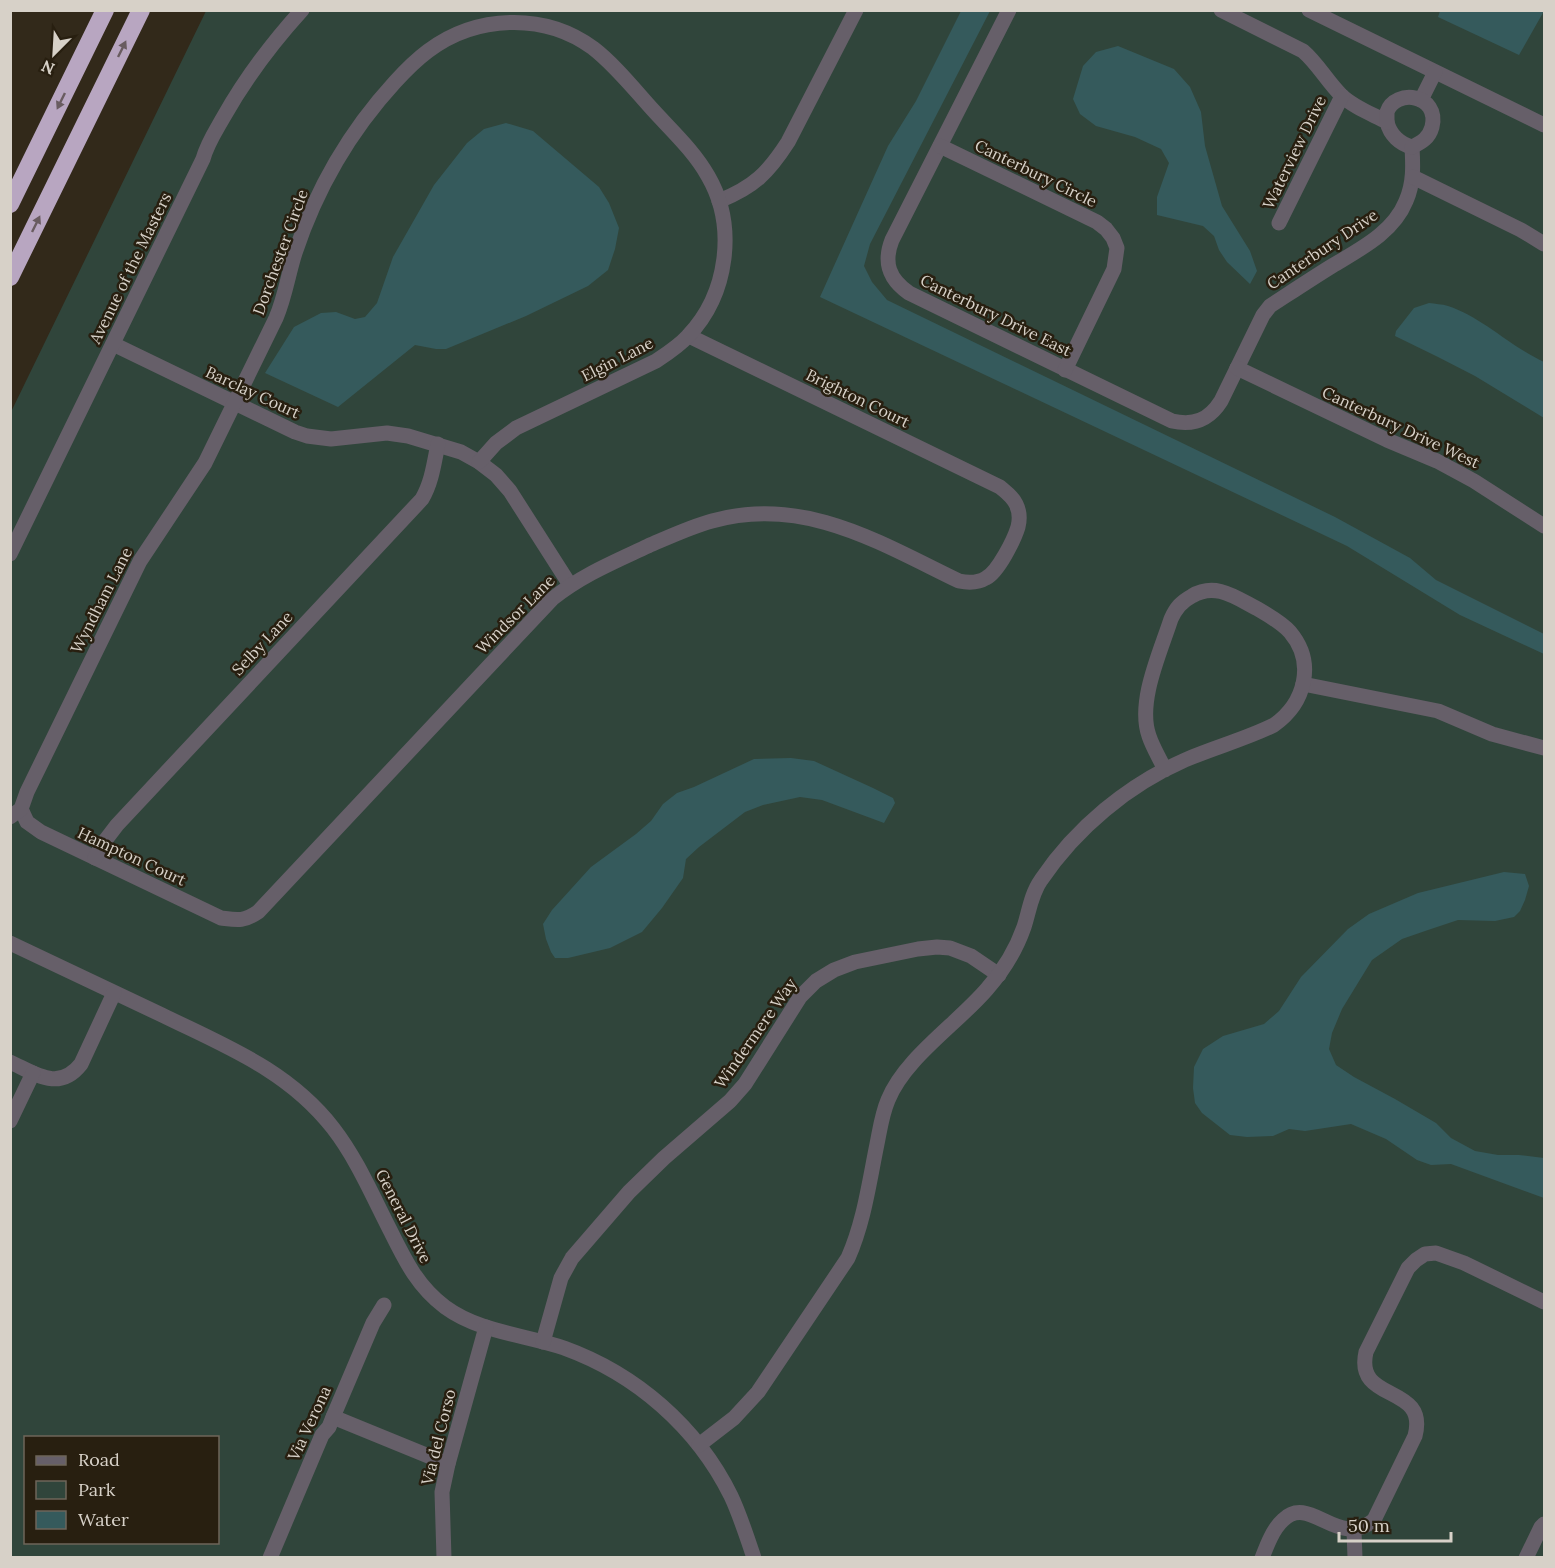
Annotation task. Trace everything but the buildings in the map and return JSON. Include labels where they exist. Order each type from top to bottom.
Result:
[{"type":"highway","points":[[10,204],[105,10]]},
{"type":"highway","points":[[10,277],[141,10]]},
{"type":"street","name":"Avenue of the Masters","points":[[10,554],[203,159],[206,147],[255,67],[302,10]]},
{"type":"street","points":[[719,201],[747,188],[775,163],[789,142],[856,10]]},
{"type":"street","name":"Canterbury Drive East","points":[[1009,10],[888,249],[887,260],[893,279],[909,293],[1172,421],[1192,423],[1202,420],[1215,410],[1237,368]]},
{"type":"street","points":[[1221,10],[1303,51],[1342,96],[1359,108],[1387,122]]},
{"type":"street","points":[[1309,10],[1545,125]]},
{"type":"street","name":"Dorchester Circle","points":[[235,404],[281,307],[295,254],[310,212],[345,146],[371,110],[411,65],[445,39],[465,30],[532,17],[573,36],[592,48],[609,62],[696,157],[708,176],[719,201]]},
{"type":"street","points":[[1421,100],[1435,72]]},
{"type":"street","name":"Waterview Drive","points":[[1279,223],[1342,96]]},
{"type":"street","points":[[1402,99],[1421,100],[1433,114],[1430,134],[1412,147],[1403,144],[1389,130],[1387,122],[1387,112],[1392,103],[1402,99]]},
{"type":"street","name":"Canterbury Circle","points":[[940,146],[1097,222],[1113,238],[1117,248],[1114,269],[1065,370]]},
{"type":"street","name":"Canterbury Drive","points":[[1237,368],[1263,315],[1270,306],[1382,234],[1397,218],[1413,177],[1412,147]]},
{"type":"street","points":[[1413,177],[1545,244]]},
{"type":"street","name":"Elgin Lane","points":[[479,462],[496,443],[516,428],[656,361],[688,336],[708,309],[720,279],[725,235],[719,201]]},
{"type":"street","name":"Brighton Court","points":[[688,336],[1000,487],[1011,495],[1017,505],[1018,526],[1005,554],[994,573],[986,579],[970,583]]},
{"type":"street","name":"Barclay Court","points":[[113,344],[235,404],[307,436],[332,439],[387,433],[408,436],[461,452],[496,475],[510,491],[570,585]]},
{"type":"street","name":"Canterbury Drive West","points":[[1237,368],[1446,466],[1502,497],[1545,526]]},
{"type":"street","name":"Wyndham Lane","points":[[16,813],[140,561],[205,463],[235,404]]},
{"type":"street","name":"Selby Lane","points":[[95,858],[117,825],[422,498],[431,478],[438,444]]},
{"type":"street","name":"Windsor Lane","points":[[238,921],[258,912],[552,598],[593,572],[684,530],[734,516],[776,514],[806,517],[833,524],[863,535],[959,581],[970,583]]},
{"type":"street","points":[[699,1445],[734,1418],[758,1392],[848,1258],[857,1238],[888,1099],[908,1068],[986,991],[999,975],[1023,930],[1034,891],[1060,854],[1087,825],[1138,785],[1186,760],[1274,725],[1291,711],[1297,702],[1303,684],[1304,662],[1296,641],[1282,624],[1220,590],[1199,592],[1182,602],[1175,610],[1146,700],[1145,713],[1149,737],[1165,770]]},
{"type":"street","points":[[1303,684],[1438,711],[1491,734],[1545,748]]},
{"type":"street","name":"Hampton Court","points":[[16,813],[41,832],[221,918],[238,921]]},
{"type":"street","name":"General Drive","points":[[10,943],[248,1056],[287,1082],[310,1102],[353,1156],[408,1267],[429,1294],[446,1308],[465,1319],[571,1351],[597,1362],[638,1387],[675,1418],[713,1465],[731,1496],[754,1557]]},
{"type":"street","name":"Windermere Way","points":[[543,1342],[561,1278],[572,1258],[636,1185],[730,1101],[744,1084],[800,997],[816,981],[844,965],[938,947],[950,948],[971,956],[999,975]]},
{"type":"street","points":[[10,1062],[48,1079],[59,1080],[74,1072],[81,1064],[114,993]]},
{"type":"street","points":[[10,1121],[33,1073]]},
{"type":"street","points":[[1262,1557],[1277,1527],[1293,1513],[1304,1512],[1341,1528],[1354,1530],[1365,1527],[1374,1520],[1415,1436],[1418,1425],[1417,1414],[1411,1405],[1379,1388],[1366,1373],[1364,1362],[1366,1352],[1408,1268],[1416,1260],[1425,1254],[1436,1253],[1464,1263],[1545,1302]]},
{"type":"street","name":"Via Verona","points":[[270,1557],[322,1435],[333,1417],[373,1323],[384,1305]]},
{"type":"street","name":"Via del Corso","points":[[444,1557],[442,1492],[486,1327]]},
{"type":"street","points":[[333,1417],[448,1464]]},
{"type":"street","points":[[1526,1557],[1541,1527],[1545,1524]]},
{"type":"street","points":[[1354,1530],[1355,1557]]},
{"type":"green space","points":[[206,11],[1544,11],[1544,1557],[11,1557],[10,414]]},
{"type":"water","points":[[1440,10],[1544,11],[1519,55],[1438,17]]},
{"type":"water","points":[[961,11],[990,11],[870,244],[864,266],[872,282],[887,300],[1335,517],[1410,558],[1436,580],[1544,634],[1544,654],[1460,615],[1347,546],[820,297],[888,146],[916,101]]},
{"type":"water","points":[[1118,46],[1174,69],[1190,87],[1201,112],[1205,146],[1222,206],[1250,251],[1257,271],[1250,284],[1227,262],[1214,236],[1203,226],[1157,215],[1157,197],[1169,163],[1161,149],[1135,137],[1096,126],[1080,114],[1073,99],[1083,66],[1096,52]]},
{"type":"water","points":[[506,123],[533,131],[599,187],[609,203],[619,228],[608,270],[588,286],[526,316],[446,349],[415,345],[338,407],[265,373],[294,327],[321,313],[336,312],[355,319],[365,317],[377,303],[393,257],[434,185],[467,143],[484,129]]},
{"type":"water","points":[[1429,303],[1446,305],[1473,317],[1544,362],[1544,418],[1475,376],[1395,336],[1396,331],[1414,308]]},
{"type":"water","points":[[791,758],[814,761],[893,798],[895,803],[884,823],[822,800],[800,797],[763,805],[745,812],[686,859],[683,878],[642,932],[610,948],[568,958],[555,958],[546,939],[543,924],[552,910],[591,867],[651,821],[663,804],[677,793],[754,759]]},
{"type":"water","points":[[1504,872],[1525,874],[1529,886],[1520,911],[1514,917],[1495,921],[1458,920],[1402,939],[1372,960],[1342,1009],[1332,1033],[1329,1049],[1336,1065],[1436,1123],[1451,1138],[1475,1151],[1544,1158],[1544,1198],[1451,1164],[1431,1165],[1417,1160],[1386,1139],[1351,1124],[1305,1131],[1289,1129],[1273,1136],[1247,1137],[1230,1135],[1202,1113],[1195,1103],[1193,1088],[1194,1067],[1203,1049],[1223,1036],[1264,1024],[1279,1011],[1301,977],[1348,929],[1369,914],[1418,893]]}]
